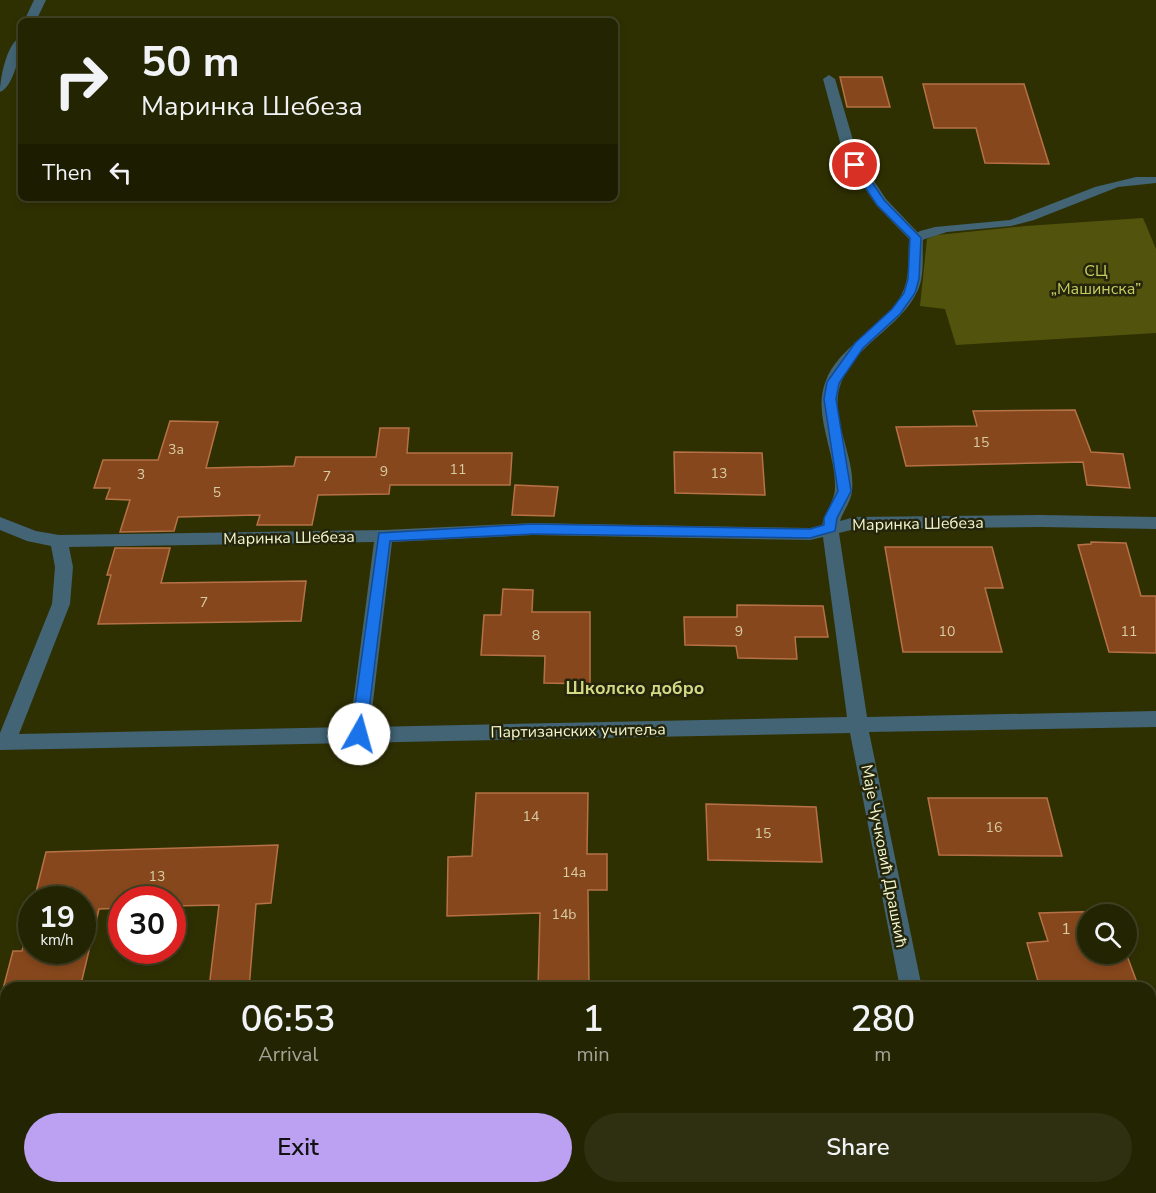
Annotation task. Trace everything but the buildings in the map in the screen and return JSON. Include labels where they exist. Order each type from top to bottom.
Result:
[{"type":"street","points":[[31,18],[39,0]]},
{"type":"street","points":[[0,87],[18,48]]},
{"type":"street","points":[[828,79],[851,157],[881,202],[916,238],[913,279],[909,293],[896,311],[859,345],[833,382],[830,399],[844,491],[831,518],[830,528]]},
{"type":"street","name":"Маринка Шебеза","points":[[0,523],[33,537],[59,541],[384,536],[533,529],[810,534],[855,523],[1041,521],[1156,524]]},
{"type":"street","name":"Маје Чучковић Драшкић","points":[[830,528],[858,724],[910,982]]},
{"type":"street","points":[[359,734],[384,536]]},
{"type":"street","points":[[3,742],[61,604],[64,567],[59,541]]},
{"type":"street","name":"Партизанских учитеља","points":[[3,742],[1156,719]]},
{"type":"lane","points":[[916,238],[926,231],[999,225],[1027,219],[1121,181],[1156,180]]},
{"type":"green space","name":"СЦ „Машинска”","points":[[1143,218],[1156,249],[1156,333],[956,345],[945,309],[920,306],[927,239],[937,235]]},
{"type":"district","name":"Школско добро","points":[[635,688]]},
{"type":"route","points":[[359,734],[384,536],[473,530],[533,529],[810,534],[830,528],[831,518],[844,491],[830,399],[833,382],[859,345],[896,311],[909,293],[913,279],[916,238],[892,216],[855,165]]}]
